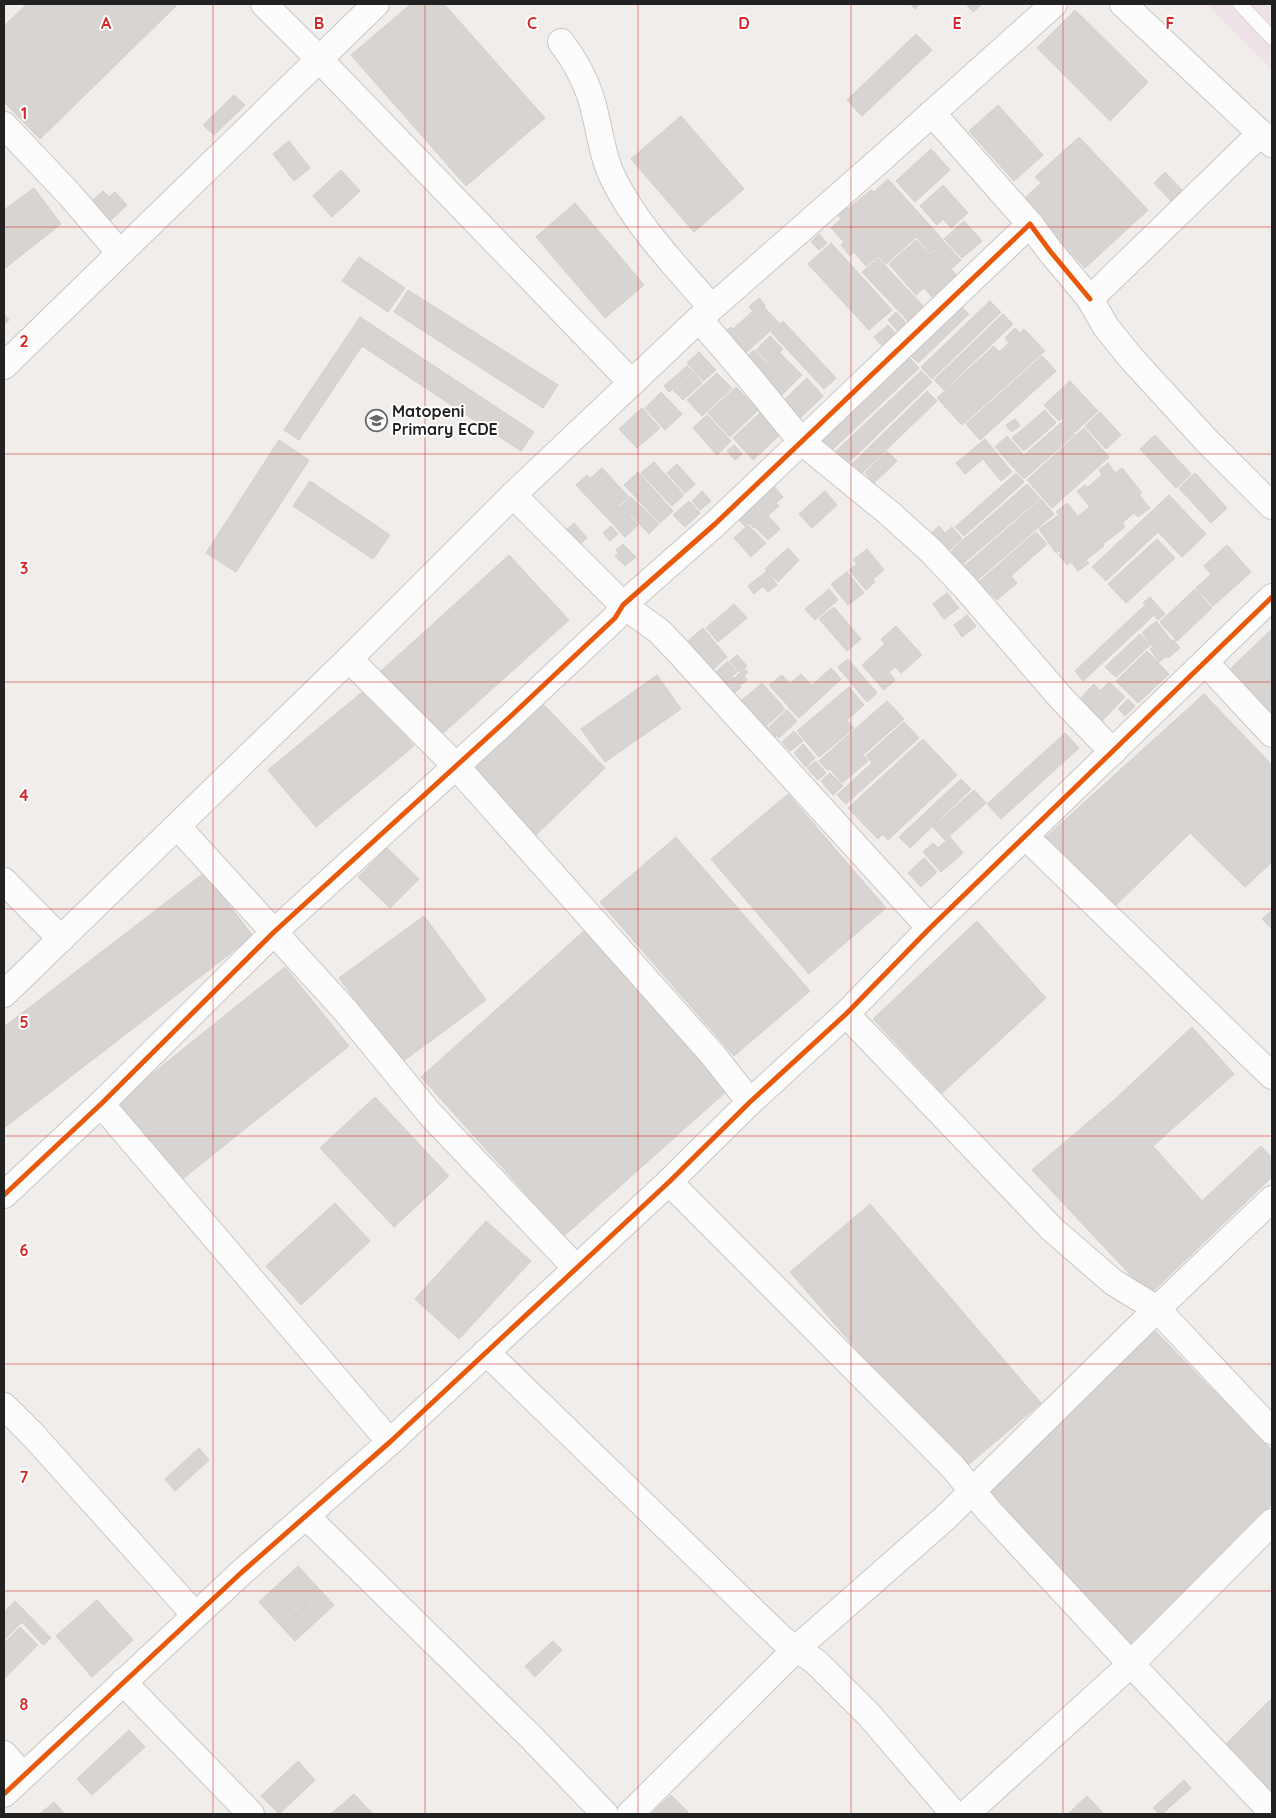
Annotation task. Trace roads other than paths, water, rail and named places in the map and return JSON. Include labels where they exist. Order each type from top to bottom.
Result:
[{"type":"street","points":[[264,4],[632,383]]},
{"type":"street","points":[[4,366],[318,58],[376,4]]},
{"type":"street","points":[[4,994],[349,659],[513,495],[705,313],[1054,4]]},
{"type":"street","points":[[1090,299],[1266,139],[1123,4]]},
{"type":"street","points":[[561,42],[577,64],[590,96],[613,179],[634,215],[748,376],[802,442],[889,513],[930,550],[965,587],[1062,699],[1113,752]]},
{"type":"street","points":[[932,113],[1030,224],[1090,299],[1106,327],[1131,358],[1206,440],[1272,506]]},
{"type":"street","points":[[4,125],[70,195],[120,254]]},
{"type":"street","points":[[4,1195],[102,1104],[274,932],[615,618],[623,605],[715,524],[1030,224]]},
{"type":"street","points":[[513,495],[623,605],[659,631],[680,652],[930,928]]},
{"type":"street","points":[[4,1794],[195,1615],[390,1442],[669,1182],[750,1102],[846,1014],[930,928],[1272,597]]},
{"type":"street","points":[[349,659],[456,766],[713,1055],[750,1102]]},
{"type":"street","points":[[1205,662],[1272,734]]},
{"type":"street","points":[[177,826],[345,1010],[430,1114],[576,1268]]},
{"type":"street","points":[[1026,836],[1272,1076]]},
{"type":"street","points":[[4,881],[61,938]]},
{"type":"street","points":[[846,1014],[1052,1229],[1113,1282],[1157,1308],[1272,1431]]},
{"type":"street","points":[[102,1104],[390,1442]]},
{"type":"street","points":[[669,1182],[952,1466],[972,1492],[1131,1664],[1272,1812]]},
{"type":"street","points":[[630,1814],[796,1648],[945,1518],[1157,1308],[1272,1199]]},
{"type":"street","points":[[486,1352],[782,1639],[816,1662],[870,1716],[954,1814]]},
{"type":"street","points":[[4,1406],[195,1615]]},
{"type":"street","points":[[306,1516],[531,1737],[605,1814]]},
{"type":"street","points":[[966,1814],[1131,1664],[1272,1522]]},
{"type":"street","points":[[123,1682],[251,1814]]},
{"type":"street","points":[[4,1754],[23,1776]]},
{"type":"lane","points":[[1240,4],[1272,38]]},
{"type":"place","name":"Matopeni Primary ECDE","points":[[376,420]]}]
